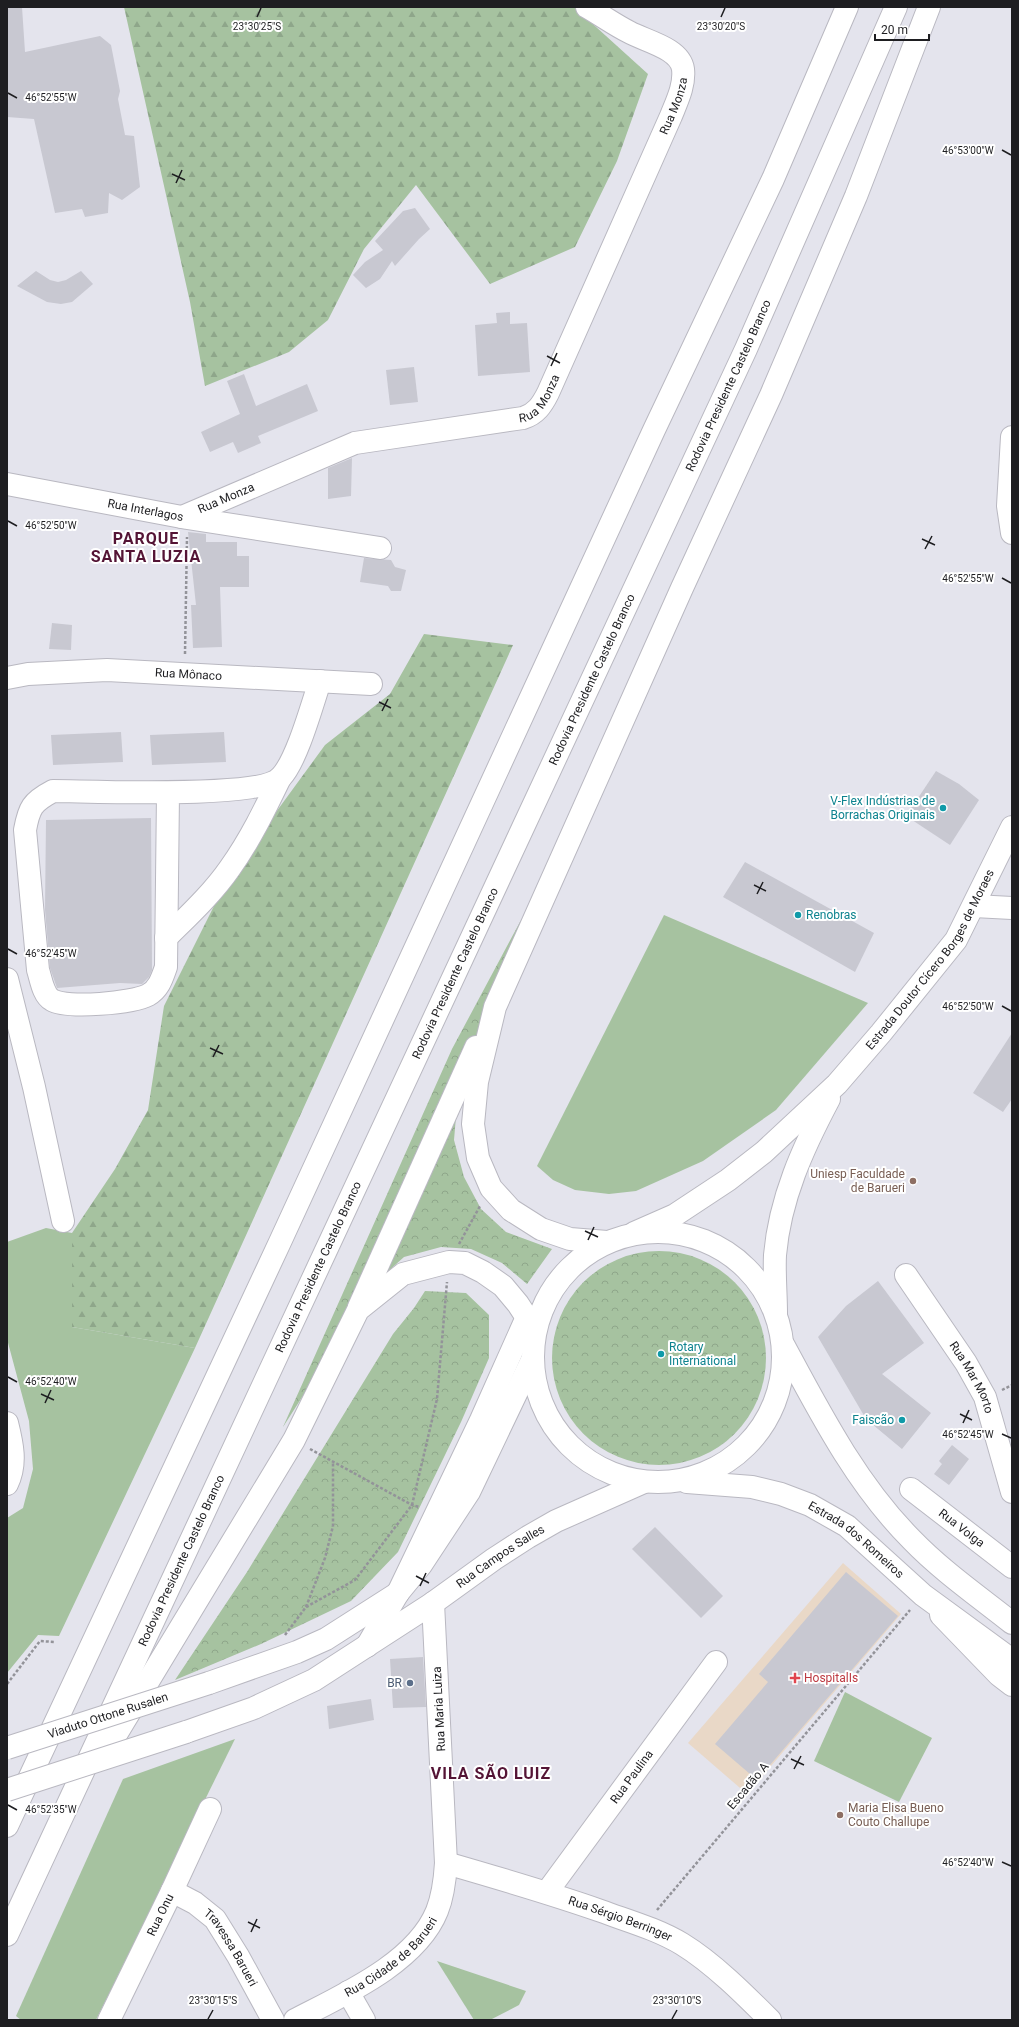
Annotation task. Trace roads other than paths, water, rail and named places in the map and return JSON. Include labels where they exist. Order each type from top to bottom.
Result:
[{"type":"main road","name":"Rua Monza","points":[[185,518],[355,443],[524,418],[533,415],[537,410],[548,393],[671,116],[684,82],[683,68],[678,58],[662,46],[630,33],[587,7]]},
{"type":"main road","points":[[7,1826],[270,1264],[650,438],[769,186],[847,7]]},
{"type":"main road","name":"Rodovia Presidente Castelo Branco","points":[[7,1935],[746,349],[896,7]]},
{"type":"main road","points":[[45,1852],[294,1440],[358,1310],[682,588],[771,395],[856,196],[929,7]]},
{"type":"main road","points":[[1012,437],[1008,506],[1012,533]]},
{"type":"main road","name":"Rua Interlagos","points":[[7,484],[185,518],[380,548]]},
{"type":"main road","name":"Rua Mônaco","points":[[7,678],[28,674],[107,670],[371,684]]},
{"type":"main road","points":[[166,938],[198,906],[229,870],[246,843],[280,778],[290,765],[320,682]]},
{"type":"main road","points":[[168,793],[166,967],[160,984],[148,994],[121,1002],[71,1005],[52,1000],[45,992],[38,970],[25,830],[28,812],[38,799],[53,791],[168,793],[237,789],[266,785],[280,778]]},
{"type":"main road","name":"Estrada Doutor Cícero Borges de Moraes","points":[[634,1233],[675,1215],[728,1180],[764,1152],[837,1084],[881,1033],[956,940],[1012,827]]},
{"type":"main road","points":[[974,906],[1012,908]]},
{"type":"main road","points":[[7,979],[34,1088],[63,1221]]},
{"type":"main road","points":[[494,1007],[477,1082],[473,1124],[478,1158],[491,1188],[511,1210],[541,1229],[570,1239],[607,1242]]},
{"type":"main road","name":"Estrada Doutor Cícero Borges de Moraes","points":[[776,1313],[775,1255],[782,1213],[792,1176],[807,1141],[837,1084]]},
{"type":"main road","points":[[358,1310],[403,1274],[449,1262],[465,1263],[484,1272],[503,1286],[531,1323],[532,1358],[536,1385],[542,1406],[555,1429],[573,1449],[594,1465],[618,1476],[644,1482],[674,1482],[697,1476],[719,1466],[739,1452],[756,1435],[769,1415],[778,1393],[783,1369],[783,1345],[776,1313],[765,1290],[750,1270],[730,1254],[708,1241],[684,1234],[659,1231],[634,1233],[607,1242],[587,1253],[569,1268],[555,1286],[544,1306],[531,1323],[481,1420],[398,1593]]},
{"type":"main road","name":"Rua Mar Morto","points":[[906,1275],[966,1363],[985,1397],[1012,1492]]},
{"type":"main road","points":[[783,1345],[824,1420],[869,1489],[890,1515],[911,1540],[1012,1623]]},
{"type":"main road","name":"Rua Campos Salles","points":[[366,1646],[398,1593],[422,1565],[469,1492],[532,1358]]},
{"type":"main road","points":[[7,1422],[12,1443],[13,1462],[7,1484]]},
{"type":"main road","name":"Rua Campos Salles","points":[[7,1790],[186,1732],[254,1708],[287,1694],[339,1665],[433,1603],[494,1559],[545,1528],[644,1482]]},
{"type":"main road","name":"Estrada dos Romeiros","points":[[674,1482],[752,1487],[782,1494],[810,1505],[847,1526],[860,1536],[923,1595],[1012,1660]]},
{"type":"main road","name":"Rua Volga","points":[[911,1489],[1012,1567]]},
{"type":"main road","name":"Rua Campos Salles","points":[[208,1683],[297,1652],[326,1639],[398,1593]]},
{"type":"main road","points":[[923,1595],[988,1664],[1012,1684]]},
{"type":"main road","name":"Rua Maria Luiza","points":[[433,1603],[446,1863]]},
{"type":"main road","name":"Rua Paulina","points":[[547,1892],[716,1662]]},
{"type":"main road","name":"Viaduto Ottone Rusalen","points":[[7,1748],[208,1683]]},
{"type":"main road","name":"Rua Onu","points":[[109,2020],[210,1809]]},
{"type":"main road","name":"Rua Sérgio Berringer","points":[[446,1863],[547,1892],[644,1926],[669,1937],[700,1957],[747,1997],[770,2020]]},
{"type":"main road","name":"Rua Cidade de Barueri","points":[[295,2020],[348,1992],[400,1959],[417,1943],[429,1928],[440,1903],[444,1887],[446,1863]]},
{"type":"main road","name":"Travessa Barueri","points":[[172,1891],[195,1903],[215,1919],[238,1956],[273,2020]]},
{"type":"main road","points":[[348,1992],[364,2020]]},
{"type":"place","name":"V-Flex Indústrias de Borrachas Originais","points":[[943,808]]},
{"type":"place","name":"Renobras","points":[[798,915]]},
{"type":"place","name":"Uniesp Faculdade de Barueri","points":[[913,1181]]},
{"type":"place","name":"Rotary International","points":[[661,1354]]},
{"type":"place","name":"Faiscão","points":[[902,1420]]},
{"type":"place","name":"HospitalIs","points":[[795,1678]]},
{"type":"place","name":"BR","points":[[410,1683]]},
{"type":"place","name":"Maria Elisa Bueno Couto Challupe","points":[[840,1815]]},
{"type":"district","name":"PARQUE SANTA LUZIA","points":[[146,547]]},
{"type":"district","name":"VILA SÃO LUIZ","points":[[491,1773]]}]
